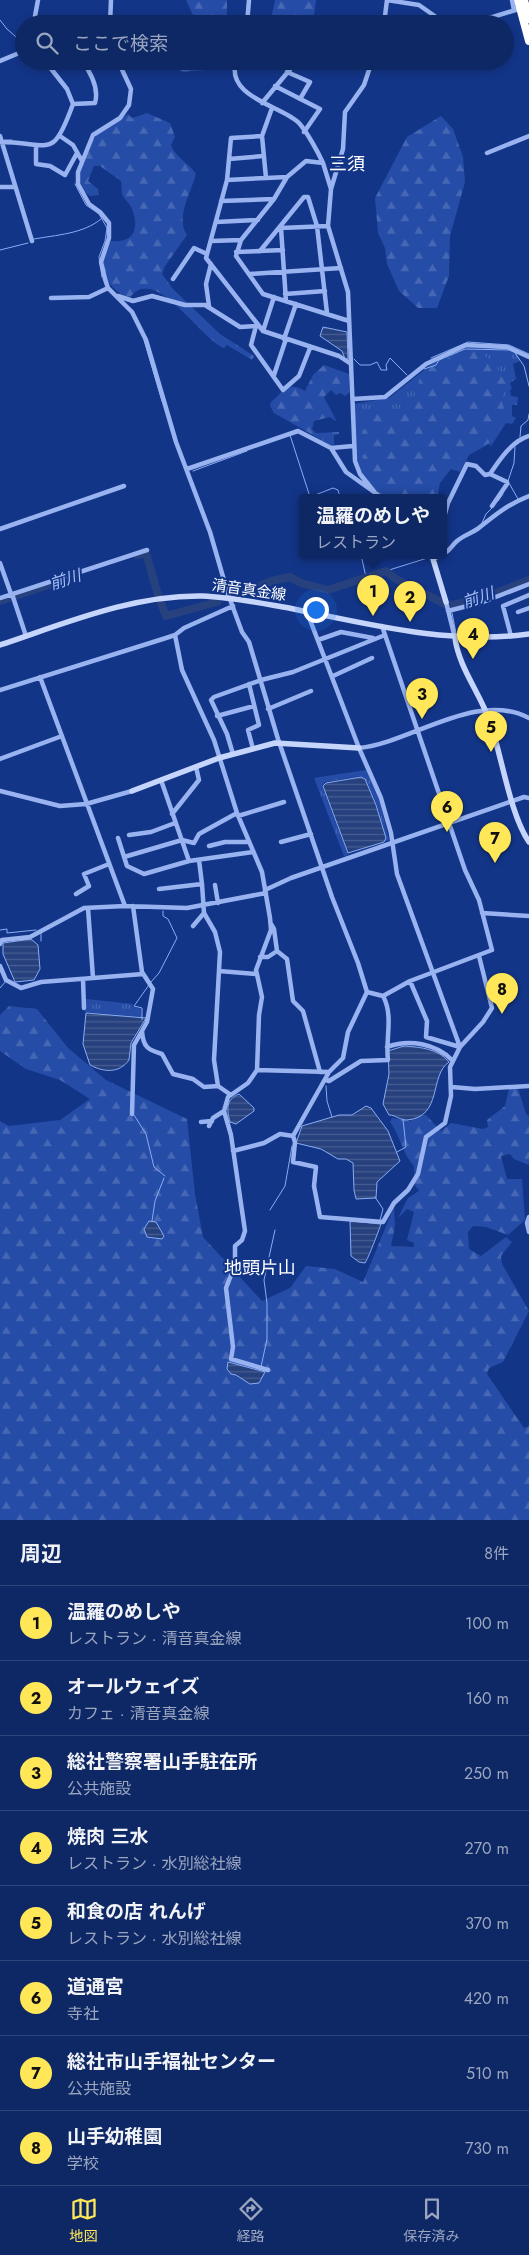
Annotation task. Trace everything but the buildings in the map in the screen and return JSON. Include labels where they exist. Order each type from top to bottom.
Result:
[{"type":"highway","points":[[518,0],[529,19]]},
{"type":"highway","points":[[521,6],[529,41]]},
{"type":"main road","points":[[433,559],[448,608]]},
{"type":"main road","name":"清音真金線","points":[[0,645],[112,608],[178,597],[230,598],[455,638],[529,634]]},
{"type":"main road","points":[[455,638],[458,656],[486,711],[513,802],[529,842]]},
{"type":"main road","points":[[132,791],[219,758],[279,743],[359,748]]},
{"type":"street","points":[[36,15],[35,5],[38,0]]},
{"type":"street","points":[[110,15],[111,0]]},
{"type":"street","points":[[248,15],[249,0]]},
{"type":"street","points":[[385,15],[387,0],[419,5],[433,15]]},
{"type":"street","points":[[512,0],[521,6]]},
{"type":"street","points":[[496,15],[521,6]]},
{"type":"street","points":[[0,61],[15,55]]},
{"type":"street","points":[[32,241],[1,140],[36,146],[50,145],[60,136],[73,104],[69,92],[52,70]]},
{"type":"street","points":[[73,104],[95,104],[96,98],[89,70]]},
{"type":"street","points":[[122,70],[131,89],[129,105],[120,118],[93,135],[78,172],[78,184],[89,204],[106,218],[110,230],[101,262],[108,288],[132,312],[146,340],[176,442],[187,469],[242,632],[249,642],[279,743],[367,992],[350,1028],[343,1058],[329,1072],[293,1136],[295,1142],[293,1162],[316,1167],[314,1186],[320,1217],[380,1222],[385,1220],[394,1203],[408,1190],[418,1174],[426,1137],[445,1123],[452,1087],[449,1070],[453,1061],[460,1047],[483,1022],[492,1008],[479,956]]},
{"type":"street","points":[[234,70],[240,86],[262,103],[299,123],[324,163],[331,189]]},
{"type":"street","points":[[369,70],[364,85],[345,112],[343,149],[331,189],[328,226],[348,292],[353,399],[353,446],[357,468],[376,494]]},
{"type":"street","points":[[262,103],[288,72],[310,82],[300,99]]},
{"type":"street","points":[[276,86],[320,109],[304,132]]},
{"type":"street","points":[[266,178],[262,136],[272,108]]},
{"type":"street","points":[[60,136],[73,145],[82,161]]},
{"type":"street","points":[[262,136],[231,138],[226,180],[206,258],[256,326],[263,331],[285,339],[339,356],[351,364]]},
{"type":"street","points":[[487,153],[529,136]]},
{"type":"street","points":[[36,146],[36,164],[50,166],[65,175],[77,153]]},
{"type":"street","points":[[229,159],[264,156]]},
{"type":"street","points":[[324,163],[306,161],[287,177],[274,199],[241,240],[236,256],[263,294],[349,321]]},
{"type":"street","points":[[226,180],[287,177]]},
{"type":"street","points":[[0,187],[15,187]]},
{"type":"street","points":[[260,251],[304,197],[308,196],[317,226],[324,269],[327,313]]},
{"type":"street","points":[[221,201],[274,199]]},
{"type":"street","points":[[216,222],[258,220]]},
{"type":"street","points":[[280,227],[328,226]]},
{"type":"street","points":[[280,227],[286,301]]},
{"type":"street","points":[[211,241],[241,240]]},
{"type":"street","points":[[173,279],[194,248],[207,254]]},
{"type":"street","points":[[236,252],[283,250]]},
{"type":"street","points":[[209,306],[206,284],[210,264]]},
{"type":"street","points":[[250,274],[341,268]]},
{"type":"street","points":[[51,298],[89,297],[108,288]]},
{"type":"street","points":[[285,294],[325,291]]},
{"type":"street","points":[[116,296],[133,300],[152,296],[185,304],[209,306],[240,327],[256,326]]},
{"type":"street","points":[[263,331],[274,297]]},
{"type":"street","points":[[274,375],[296,304]]},
{"type":"street","points":[[256,326],[251,345],[283,390],[299,376],[310,348]]},
{"type":"street","points":[[353,399],[385,397],[426,364],[466,345],[507,347],[529,357]]},
{"type":"street","points":[[187,469],[295,431],[304,433],[331,448],[346,472],[375,494]]},
{"type":"street","points":[[490,474],[502,456],[518,440],[529,436]]},
{"type":"street","points":[[331,448],[353,446]]},
{"type":"street","points":[[447,507],[467,464],[476,466],[485,475],[490,474],[507,482],[492,506]]},
{"type":"street","points":[[0,529],[124,486]]},
{"type":"street","points":[[447,553],[456,542],[518,500],[529,496]]},
{"type":"street","points":[[0,598],[147,550]]},
{"type":"street","points":[[0,563],[26,636]]},
{"type":"street","points":[[455,638],[448,608],[499,596],[529,584]]},
{"type":"street","points":[[503,606],[529,595]]},
{"type":"street","points":[[499,596],[511,636]]},
{"type":"street","points":[[0,690],[176,635],[184,628],[233,606]]},
{"type":"street","points":[[518,612],[529,608]]},
{"type":"street","points":[[307,612],[359,748],[381,798],[393,843],[397,874],[411,907],[431,972],[460,1047]]},
{"type":"street","points":[[367,992],[383,996],[431,972],[492,950],[482,913],[382,626]]},
{"type":"street","points":[[318,640],[341,632],[373,638]]},
{"type":"street","points":[[176,635],[182,670],[214,740],[237,815],[262,872],[271,930],[260,957],[256,974],[262,997],[259,1015],[257,1070],[248,1083],[231,1095],[224,1111],[211,1123],[201,1122]]},
{"type":"street","points":[[233,754],[227,734],[211,700],[214,697],[261,680],[292,672],[373,638],[385,635]]},
{"type":"street","points":[[333,676],[372,658]]},
{"type":"street","points":[[40,677],[125,906]]},
{"type":"street","points":[[249,684],[259,724],[248,730],[253,749]]},
{"type":"street","points":[[268,709],[311,691]]},
{"type":"street","points":[[217,716],[254,706]]},
{"type":"street","points":[[359,748],[466,714],[486,711],[518,713],[529,718]]},
{"type":"street","points":[[0,760],[62,736]]},
{"type":"street","points":[[172,814],[199,780],[196,767]]},
{"type":"street","points":[[161,780],[189,861]]},
{"type":"street","points":[[0,790],[60,806],[86,804],[132,791]]},
{"type":"street","points":[[0,944],[2,940],[30,937],[75,912],[88,908],[133,906],[175,909],[204,906],[266,892],[291,878],[529,798]]},
{"type":"street","points":[[124,857],[182,840],[194,844],[198,834],[219,821],[284,802]]},
{"type":"street","points":[[129,835],[152,832],[175,823]]},
{"type":"street","points":[[281,842],[311,834]]},
{"type":"street","points":[[118,838],[127,866],[144,874],[189,861],[253,852]]},
{"type":"street","points":[[209,846],[225,842],[249,842]]},
{"type":"street","points":[[199,860],[204,913],[215,932],[218,943],[219,971],[214,1060],[218,1086]]},
{"type":"street","points":[[76,894],[89,886],[84,874],[109,864]]},
{"type":"street","points":[[159,889],[202,884]]},
{"type":"street","points":[[215,885],[218,903]]},
{"type":"street","points":[[132,1114],[134,1045],[147,1022],[153,995],[150,984],[143,974],[133,906]]},
{"type":"street","points":[[88,908],[93,978]]},
{"type":"street","points":[[193,926],[204,913]]},
{"type":"street","points":[[482,913],[529,916]]},
{"type":"street","points":[[270,923],[274,929],[278,951],[287,959],[293,1001],[303,1011],[320,1072]]},
{"type":"street","points":[[260,957],[268,957],[278,951]]},
{"type":"street","points":[[0,966],[6,981],[21,988],[41,982],[143,974]]},
{"type":"street","points":[[219,971],[256,974]]},
{"type":"street","points":[[83,979],[84,1008]]},
{"type":"street","points":[[410,981],[427,1021],[426,1037],[460,1047]]},
{"type":"street","points":[[326,1080],[329,1081],[361,1061],[388,1060],[387,1047],[390,1039],[388,1009],[383,996]]},
{"type":"street","points":[[142,1030],[144,1046],[148,1050],[162,1054],[173,1074],[193,1079],[204,1087],[218,1086],[231,1095]]},
{"type":"street","points":[[387,1047],[405,1042],[425,1045],[445,1052],[453,1061]]},
{"type":"street","points":[[257,1070],[329,1072]]},
{"type":"street","points":[[452,1087],[475,1089],[529,1086]]},
{"type":"street","points":[[224,1111],[233,1151],[245,1231],[242,1240],[235,1246],[235,1265],[226,1288],[233,1347],[231,1359],[268,1370]]},
{"type":"street","points":[[233,1151],[264,1143],[280,1134],[293,1136]]},
{"type":"street","points":[[529,1218],[527,1223],[529,1232]]},
{"type":"green space","points":[[186,0],[227,0],[227,15],[193,15]]},
{"type":"green space","points":[[275,0],[316,0],[314,15],[272,15]]},
{"type":"green space","points":[[179,70],[206,70],[184,72]]},
{"type":"green space","points":[[147,113],[170,123],[175,137],[171,145],[173,149],[196,174],[183,213],[184,228],[187,235],[165,266],[162,274],[173,289],[220,334],[254,356],[252,360],[227,345],[224,348],[214,342],[164,296],[152,290],[140,289],[130,298],[113,288],[106,277],[103,264],[105,251],[111,241],[125,240],[133,234],[135,229],[134,216],[131,207],[122,195],[121,181],[100,166],[94,166],[88,181],[98,189],[99,195],[90,196],[82,190],[78,176],[92,142],[98,133],[128,114],[132,118]]},
{"type":"green space","points":[[441,116],[453,129],[463,157],[465,182],[450,236],[449,276],[437,308],[418,308],[399,291],[387,264],[385,248],[378,233],[375,198],[407,137]]},
{"type":"green space","points":[[472,347],[500,348],[507,349],[518,356],[520,361],[513,364],[516,379],[510,383],[512,389],[510,390],[511,396],[518,397],[517,405],[512,405],[512,416],[516,418],[512,424],[506,423],[491,446],[489,444],[469,455],[460,472],[451,469],[440,483],[438,494],[380,494],[365,478],[356,455],[354,404],[389,398],[434,362],[455,352]]},
{"type":"green space","points":[[466,350],[480,353],[486,357],[496,367],[509,386],[502,395],[503,406],[509,417],[489,443],[457,459],[439,483],[434,494],[382,494],[366,478],[360,468],[365,452],[371,446],[367,440],[358,444],[357,440],[380,406],[393,413],[409,413],[421,375],[435,364]]},
{"type":"green space","points":[[324,365],[349,374],[349,392],[345,396],[340,393],[336,395],[331,390],[324,397],[337,422],[330,417],[314,421],[312,429],[316,433],[339,432],[339,434],[334,435],[334,445],[332,446],[274,413],[270,406],[271,402],[287,388],[295,387],[305,391],[313,375]]},
{"type":"green space","points":[[366,770],[380,802],[389,840],[384,842],[386,837],[377,805],[365,778],[360,776],[325,782],[322,786],[348,855],[344,856],[314,778]]},
{"type":"green space","points":[[86,999],[133,1004],[132,1006],[141,1009],[142,1017],[85,1012]]},
{"type":"green space","points":[[9,1006],[37,1009],[68,1048],[106,1080],[187,1119],[195,1194],[203,1237],[262,1301],[290,1288],[306,1266],[335,1269],[363,1282],[394,1207],[395,1225],[391,1246],[414,1247],[414,1243],[407,1240],[414,1212],[407,1209],[398,1218],[408,1198],[419,1191],[414,1184],[414,1166],[390,1122],[392,1118],[410,1121],[426,1115],[441,1131],[451,1123],[483,1129],[488,1127],[487,1120],[505,1106],[509,1089],[518,1088],[526,1114],[529,1116],[529,1165],[514,1159],[510,1154],[501,1156],[507,1179],[522,1179],[525,1220],[508,1235],[486,1227],[473,1226],[468,1232],[469,1249],[481,1256],[506,1237],[512,1242],[501,1256],[502,1264],[529,1311],[503,1362],[489,1368],[487,1374],[524,1428],[529,1426],[529,1520],[0,1520],[0,1121],[9,1126],[60,1120],[90,1099],[60,1080],[26,1069],[0,1051],[0,1015]]},
{"type":"shaded area","points":[[323,327],[347,332],[348,359],[345,359],[342,351],[320,336]]},
{"type":"shaded area","points":[[361,777],[365,779],[376,805],[386,838],[384,842],[348,853],[323,786],[326,783]]},
{"type":"shaded area","points":[[31,939],[38,945],[40,969],[34,980],[15,982],[3,954],[3,943]]},
{"type":"shaded area","points":[[86,1013],[146,1018],[131,1043],[129,1060],[121,1068],[105,1070],[90,1065],[83,1044]]},
{"type":"shaded area","points":[[404,1046],[435,1051],[449,1062],[439,1076],[431,1104],[426,1112],[418,1117],[407,1120],[389,1115],[383,1104],[389,1074],[388,1051]]},
{"type":"shaded area","points":[[239,1094],[254,1108],[254,1111],[236,1124],[230,1122],[228,1106],[231,1099]]},
{"type":"shaded area","points":[[366,1106],[371,1108],[388,1131],[400,1161],[377,1182],[376,1198],[356,1199],[353,1163],[346,1159],[338,1159],[321,1149],[296,1143],[302,1126],[339,1115],[352,1115]]},
{"type":"shaded area","points":[[149,1221],[156,1222],[164,1236],[162,1239],[147,1237],[144,1229]]},
{"type":"shaded area","points":[[350,1221],[381,1224],[365,1263],[359,1262],[351,1256]]},
{"type":"shaded area","points":[[228,1362],[265,1372],[259,1383],[250,1384],[231,1374],[227,1369]]},
{"type":"waterway","points":[[0,20],[15,36]]},
{"type":"waterway","points":[[4,140],[12,140]]},
{"type":"waterway","points":[[75,184],[86,205],[99,214],[107,228],[105,241],[99,257],[102,277]]},
{"type":"waterway","points":[[34,239],[78,231],[101,219]]},
{"type":"waterway","points":[[0,250],[28,243]]},
{"type":"waterway","points":[[144,340],[162,401]]},
{"type":"waterway","points":[[431,358],[468,342],[509,345],[529,354]]},
{"type":"waterway","points":[[424,369],[436,365],[439,360],[465,349],[509,350]]},
{"type":"waterway","points":[[515,353],[524,366],[529,386]]},
{"type":"waterway","points":[[354,359],[360,365],[370,365],[377,362],[381,370],[387,370],[386,365],[390,358],[407,375]]},
{"type":"waterway","points":[[520,437],[521,426],[528,420],[529,414]]},
{"type":"waterway","points":[[290,435],[309,494]]},
{"type":"waterway","points":[[508,481],[514,463],[515,447]]},
{"type":"waterway","points":[[193,471],[247,451]]},
{"type":"waterway","points":[[509,483],[518,499]]},
{"type":"waterway","points":[[318,494],[333,488],[338,490],[339,494]]},
{"type":"waterway","points":[[498,501],[503,494]]},
{"type":"waterway","points":[[482,523],[486,514],[492,508]]},
{"type":"waterway","name":"前川","points":[[137,555],[146,553],[158,595]]},
{"type":"waterway","points":[[362,559],[366,577]]},
{"type":"waterway","points":[[386,571],[424,559]]},
{"type":"waterway","name":"前川","points":[[233,594],[251,590],[271,581],[290,577],[301,583],[328,590],[386,571],[396,579],[449,606],[486,597],[529,580]]},
{"type":"waterway","name":"前川","points":[[0,601],[57,582]]},
{"type":"waterway","name":"前川","points":[[161,603],[166,616],[217,602]]},
{"type":"waterway","points":[[452,613],[456,633]]},
{"type":"waterway","points":[[151,982],[159,973],[177,938],[168,919],[163,916],[163,911]]},
{"type":"waterway","points":[[0,930],[7,929],[7,933],[36,930]]},
{"type":"waterway","points":[[41,933],[41,941]]},
{"type":"waterway","points":[[0,988],[6,981]]},
{"type":"waterway","points":[[142,1020],[142,1008],[134,1006],[149,985]]},
{"type":"waterway","points":[[326,1086],[327,1101],[332,1117]]},
{"type":"waterway","points":[[134,1115],[146,1134],[154,1167],[165,1176]]},
{"type":"waterway","points":[[397,1152],[406,1147],[403,1119]]},
{"type":"waterway","points":[[270,1210],[285,1186],[292,1146]]},
{"type":"waterway","points":[[152,1221],[155,1201],[164,1178]]},
{"type":"waterway","points":[[375,1197],[383,1209],[380,1220]]},
{"type":"waterway","points":[[261,1367],[267,1339],[267,1303],[264,1280],[275,1230]]},
{"type":"place","name":"温羅のめしや","points":[[373,616]]},
{"type":"place","name":"オールウェイズ","points":[[410,622]]},
{"type":"place","name":"焼肉 三水","points":[[473,659]]},
{"type":"place","name":"総社警察署山手駐在所","points":[[422,719]]},
{"type":"place","name":"和食の店 れんげ","points":[[491,752]]},
{"type":"place","name":"道通宮","points":[[447,832]]},
{"type":"place","name":"総社市山手福祉センター","points":[[495,863]]},
{"type":"place","name":"山手幼稚園","points":[[502,1014]]},
{"type":"district","name":"三須","points":[[347,164]]},
{"type":"district","name":"地頭片山","points":[[260,1268]]}]
